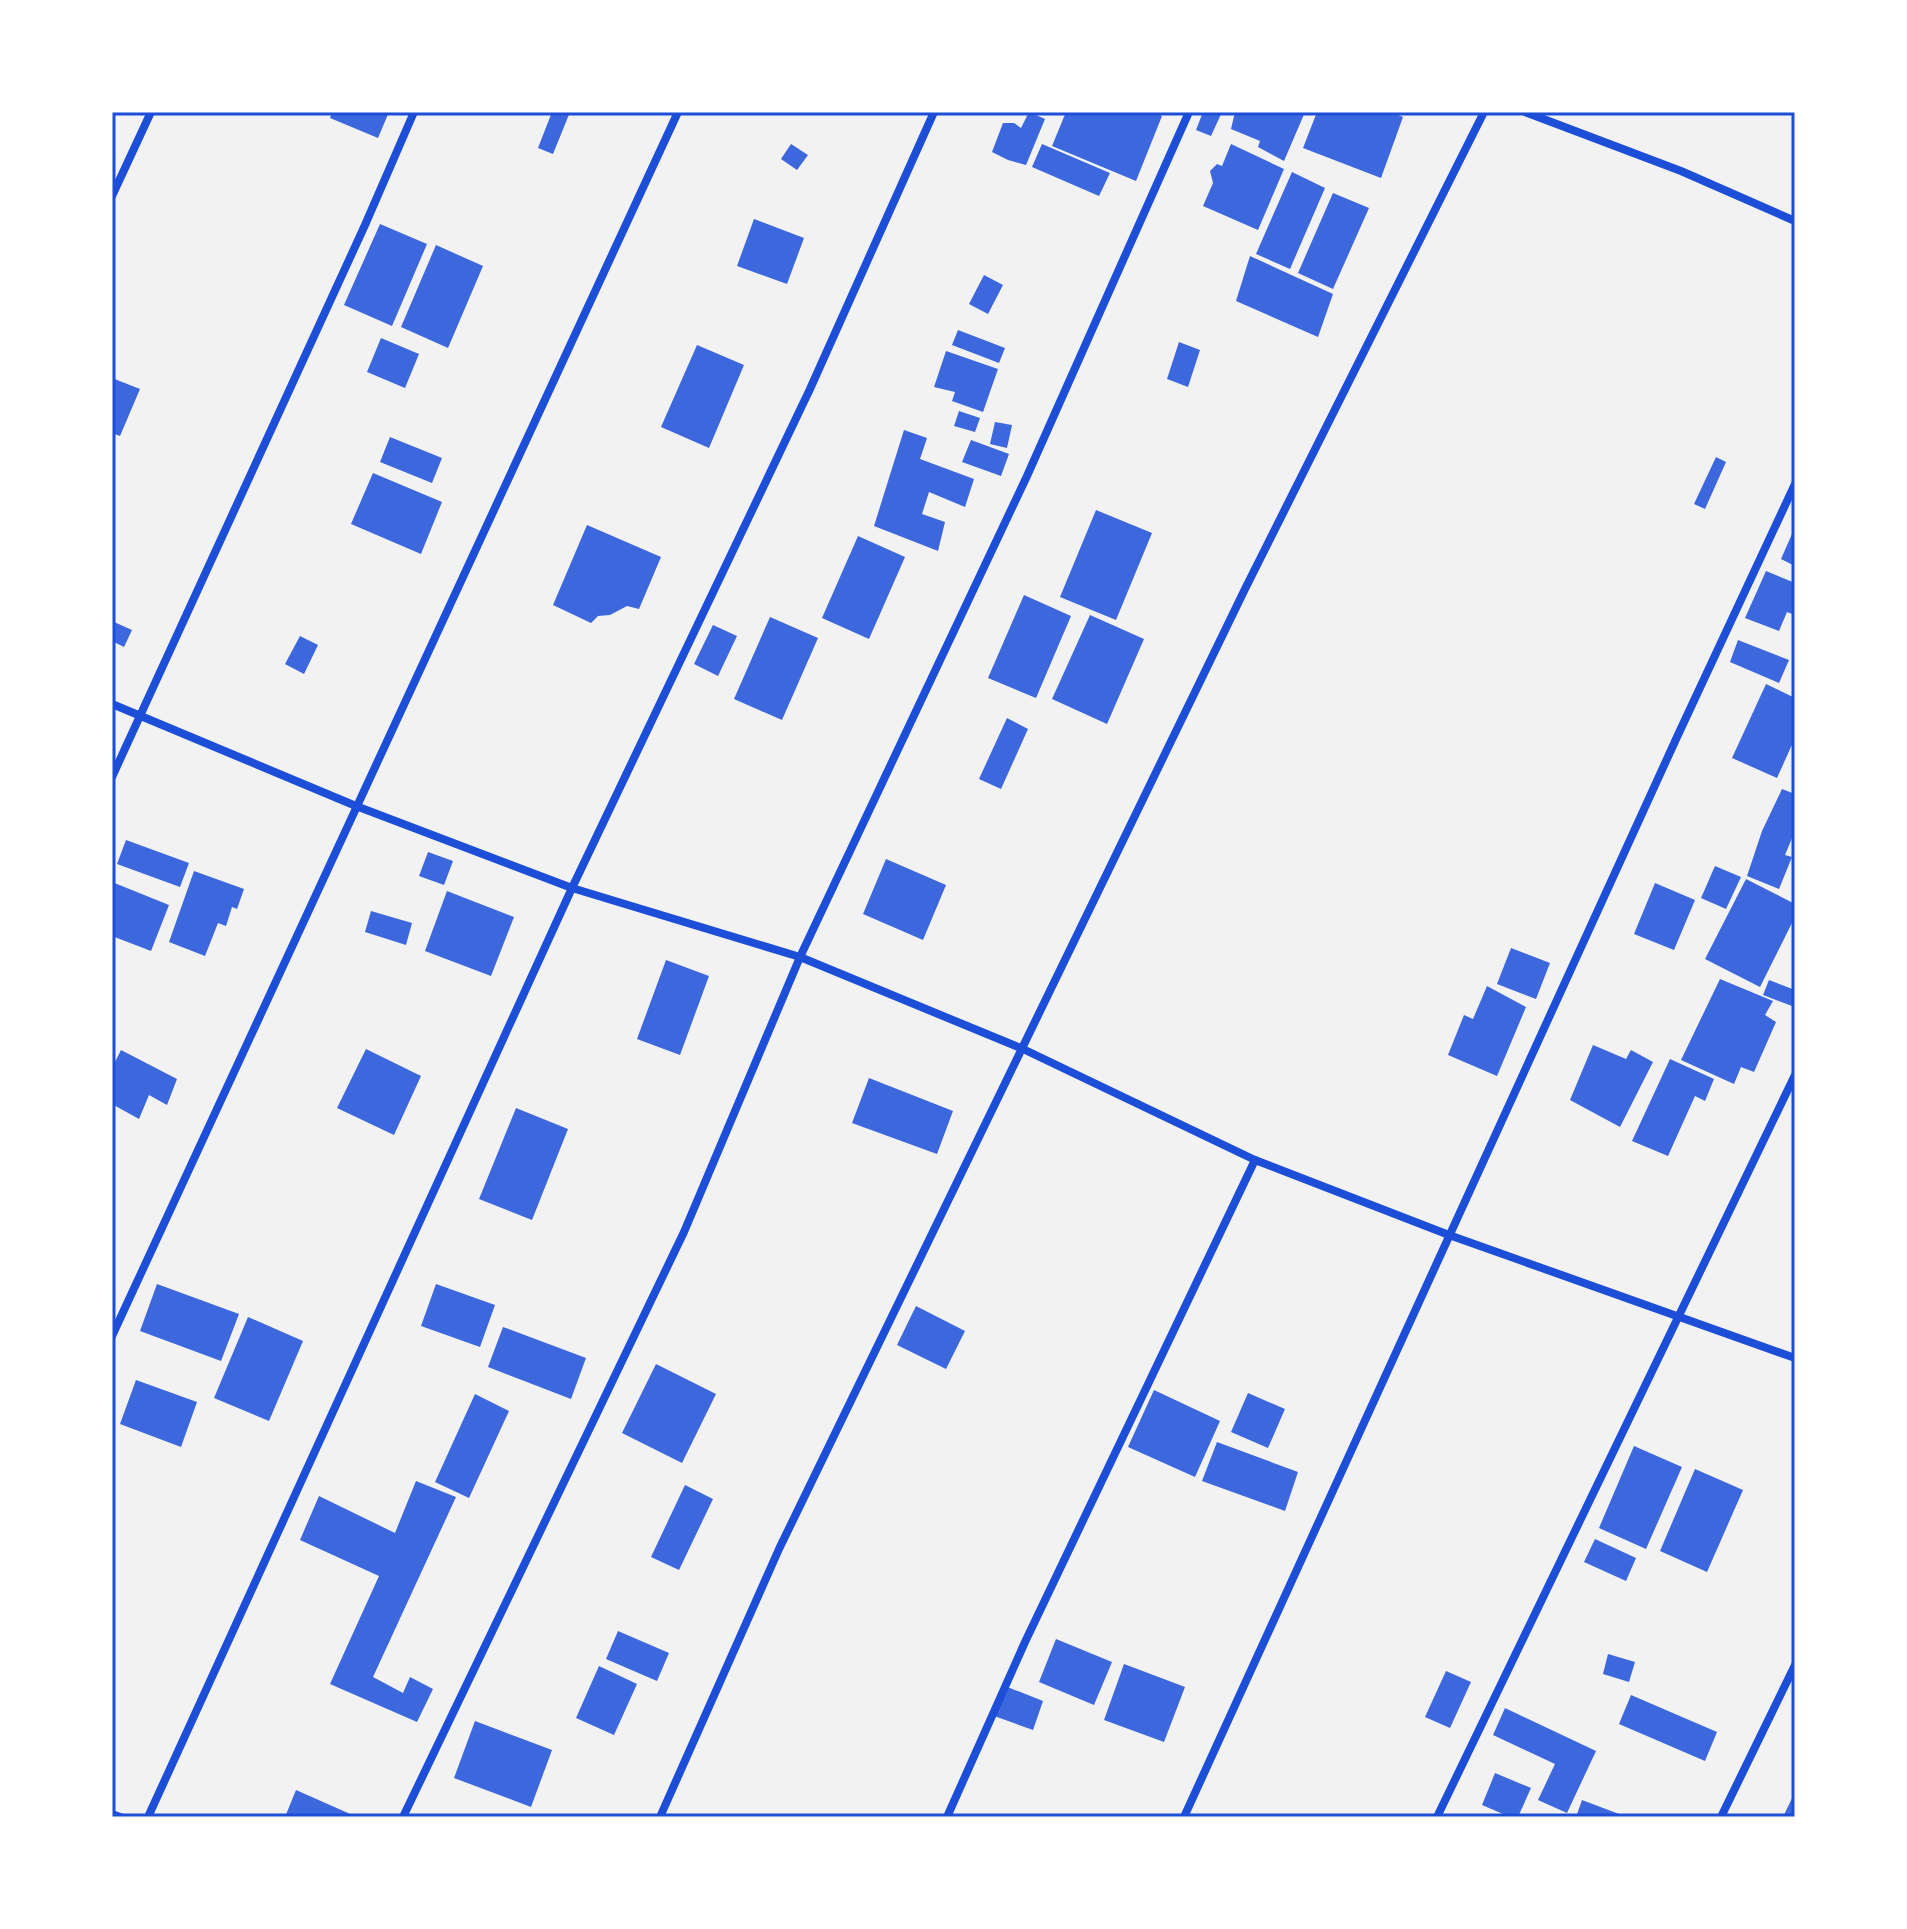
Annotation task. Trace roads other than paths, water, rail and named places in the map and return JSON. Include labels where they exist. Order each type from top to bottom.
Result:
[{"type":"street","points":[[112,196],[151,112]]},
{"type":"street","points":[[112,777],[414,112]]},
{"type":"street","points":[[112,1336],[678,112]]},
{"type":"street","points":[[148,1817],[572,888],[810,389],[934,112]]},
{"type":"street","points":[[403,1817],[684,1232],[800,957],[1027,476],[1189,112]]},
{"type":"street","points":[[660,1817],[779,1549],[1245,589],[1484,112]]},
{"type":"street","points":[[1525,112],[1681,171],[1795,221]]},
{"type":"street","points":[[1184,1817],[1795,484]]},
{"type":"street","points":[[112,704],[356,806],[572,888],[800,957],[1023,1049],[1255,1160],[1449,1235],[1795,1358]]},
{"type":"street","points":[[1437,1817],[1795,1075]]},
{"type":"street","points":[[947,1817],[1032,1628],[1255,1160]]},
{"type":"street","points":[[1721,1817],[1795,1665]]},
{"type":"street","points":[[112,1814],[120,1817]]}]
